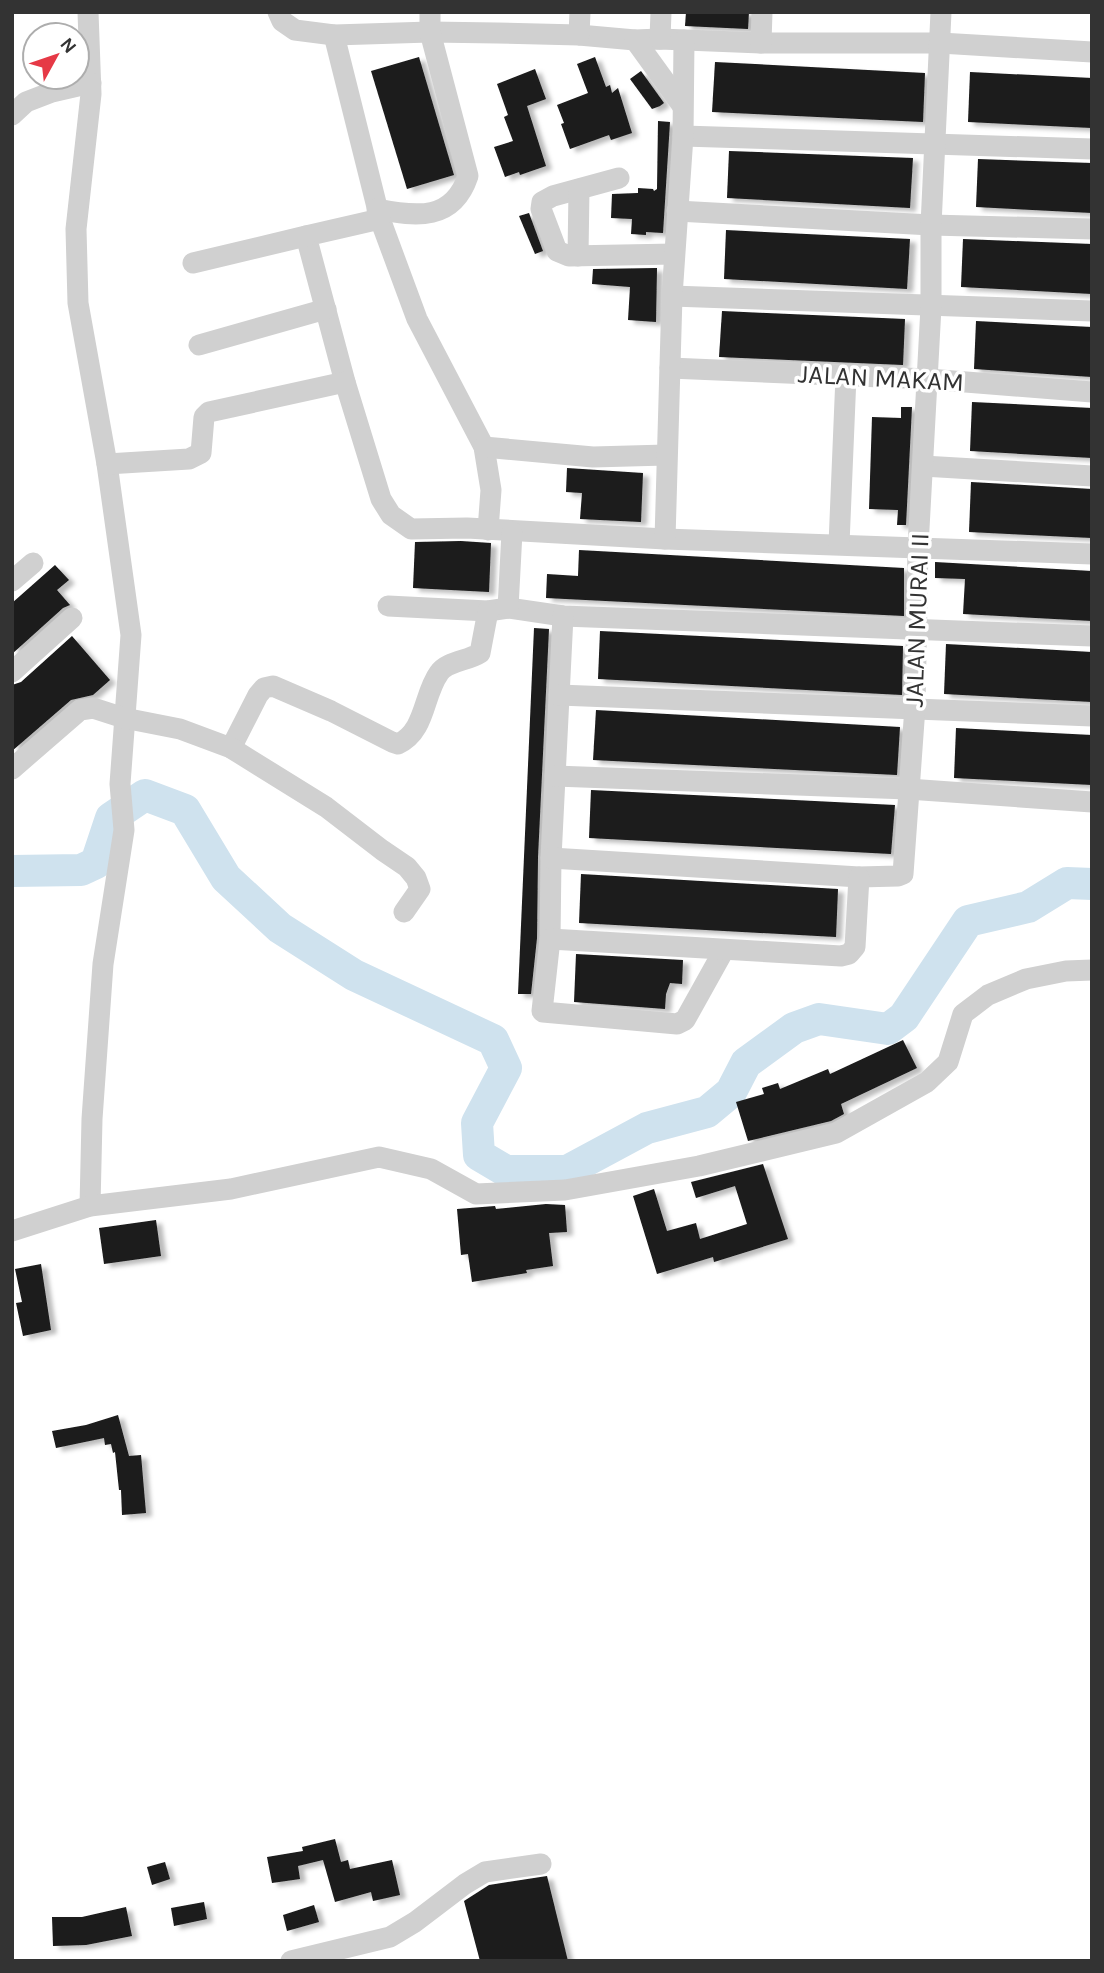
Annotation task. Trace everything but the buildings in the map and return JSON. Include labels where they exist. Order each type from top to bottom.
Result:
[{"type":"street","points":[[278,12],[282,22],[295,30],[334,35],[430,22],[498,22],[579,35],[635,40],[940,43],[1092,52]]},
{"type":"street","points":[[579,35],[580,12]]},
{"type":"street","points":[[660,39],[661,12]]},
{"type":"street","points":[[761,43],[762,12]]},
{"type":"street","name":"JALAN MURAI II","points":[[551,858],[859,877],[903,874],[915,708],[918,547],[928,379],[931,225],[941,12]]},
{"type":"street","points":[[193,263],[306,236],[379,214],[425,214],[450,205],[463,193],[468,176],[430,22]]},
{"type":"street","points":[[334,35],[379,214],[417,319],[484,447],[491,490],[488,530]]},
{"type":"street","points":[[635,40],[682,105]]},
{"type":"street","points":[[665,539],[672,296],[683,136],[684,40]]},
{"type":"street","points":[[12,115],[26,102],[56,91]]},
{"type":"street","points":[[90,91],[76,229],[78,303],[107,464],[131,635],[120,783],[124,830],[103,964],[92,1119],[90,1206]]},
{"type":"street","points":[[683,136],[1092,149]]},
{"type":"street","points":[[619,178],[553,196],[542,202],[541,207],[557,251],[569,256],[674,254]]},
{"type":"street","points":[[578,256],[579,189]]},
{"type":"street","points":[[677,211],[931,225],[1092,229]]},
{"type":"street","points":[[306,236],[345,382],[381,499],[391,515],[411,529],[1092,554]]},
{"type":"street","points":[[672,296],[1092,312]]},
{"type":"street","points":[[199,345],[326,309]]},
{"type":"street","name":"JALAN MAKAM","points":[[670,368],[928,379],[1092,392]]},
{"type":"street","points":[[839,544],[846,376]]},
{"type":"street","points":[[107,464],[189,459],[201,453],[204,417],[209,412],[345,382]]},
{"type":"street","points":[[484,447],[593,457],[666,454]]},
{"type":"street","points":[[923,466],[1092,476]]},
{"type":"street","points":[[231,747],[258,695],[264,688],[273,686],[392,742],[402,742],[413,733],[439,673],[448,666],[480,653],[498,610],[512,532]]},
{"type":"street","points":[[12,581],[33,563]]},
{"type":"street","points":[[388,606],[498,610],[563,616],[1092,636]]},
{"type":"street","points":[[563,616],[551,858],[551,939],[541,1008],[543,1013],[677,1024],[685,1020],[724,950]]},
{"type":"street","points":[[12,672],[72,618]]},
{"type":"street","points":[[559,695],[1092,716]]},
{"type":"street","points":[[12,769],[80,710],[93,708],[124,718],[188,731],[231,747],[326,807],[407,867],[416,878],[419,889],[404,912]]},
{"type":"street","points":[[555,776],[908,789],[1092,802]]},
{"type":"street","points":[[551,939],[841,956],[849,954],[855,947],[859,877]]},
{"type":"street","points":[[12,1231],[90,1206],[231,1189],[379,1157],[431,1169],[476,1194],[565,1190],[699,1166],[836,1133],[927,1082],[940,1071],[948,1062],[963,1014],[988,995],[1026,979],[1066,971],[1092,970]]},
{"type":"street","points":[[291,1961],[390,1937],[485,1872],[541,1864]]},
{"type":"waterway","points":[[12,871],[81,870],[96,863],[111,818],[145,795],[185,810],[226,878],[280,928],[354,975],[493,1040],[506,1068],[477,1123],[479,1155],[506,1171],[567,1171],[647,1128],[707,1112],[731,1092],[746,1063],[794,1028],[819,1019],[888,1029],[904,1017],[968,921],[1028,907],[1067,883],[1092,884]]}]
